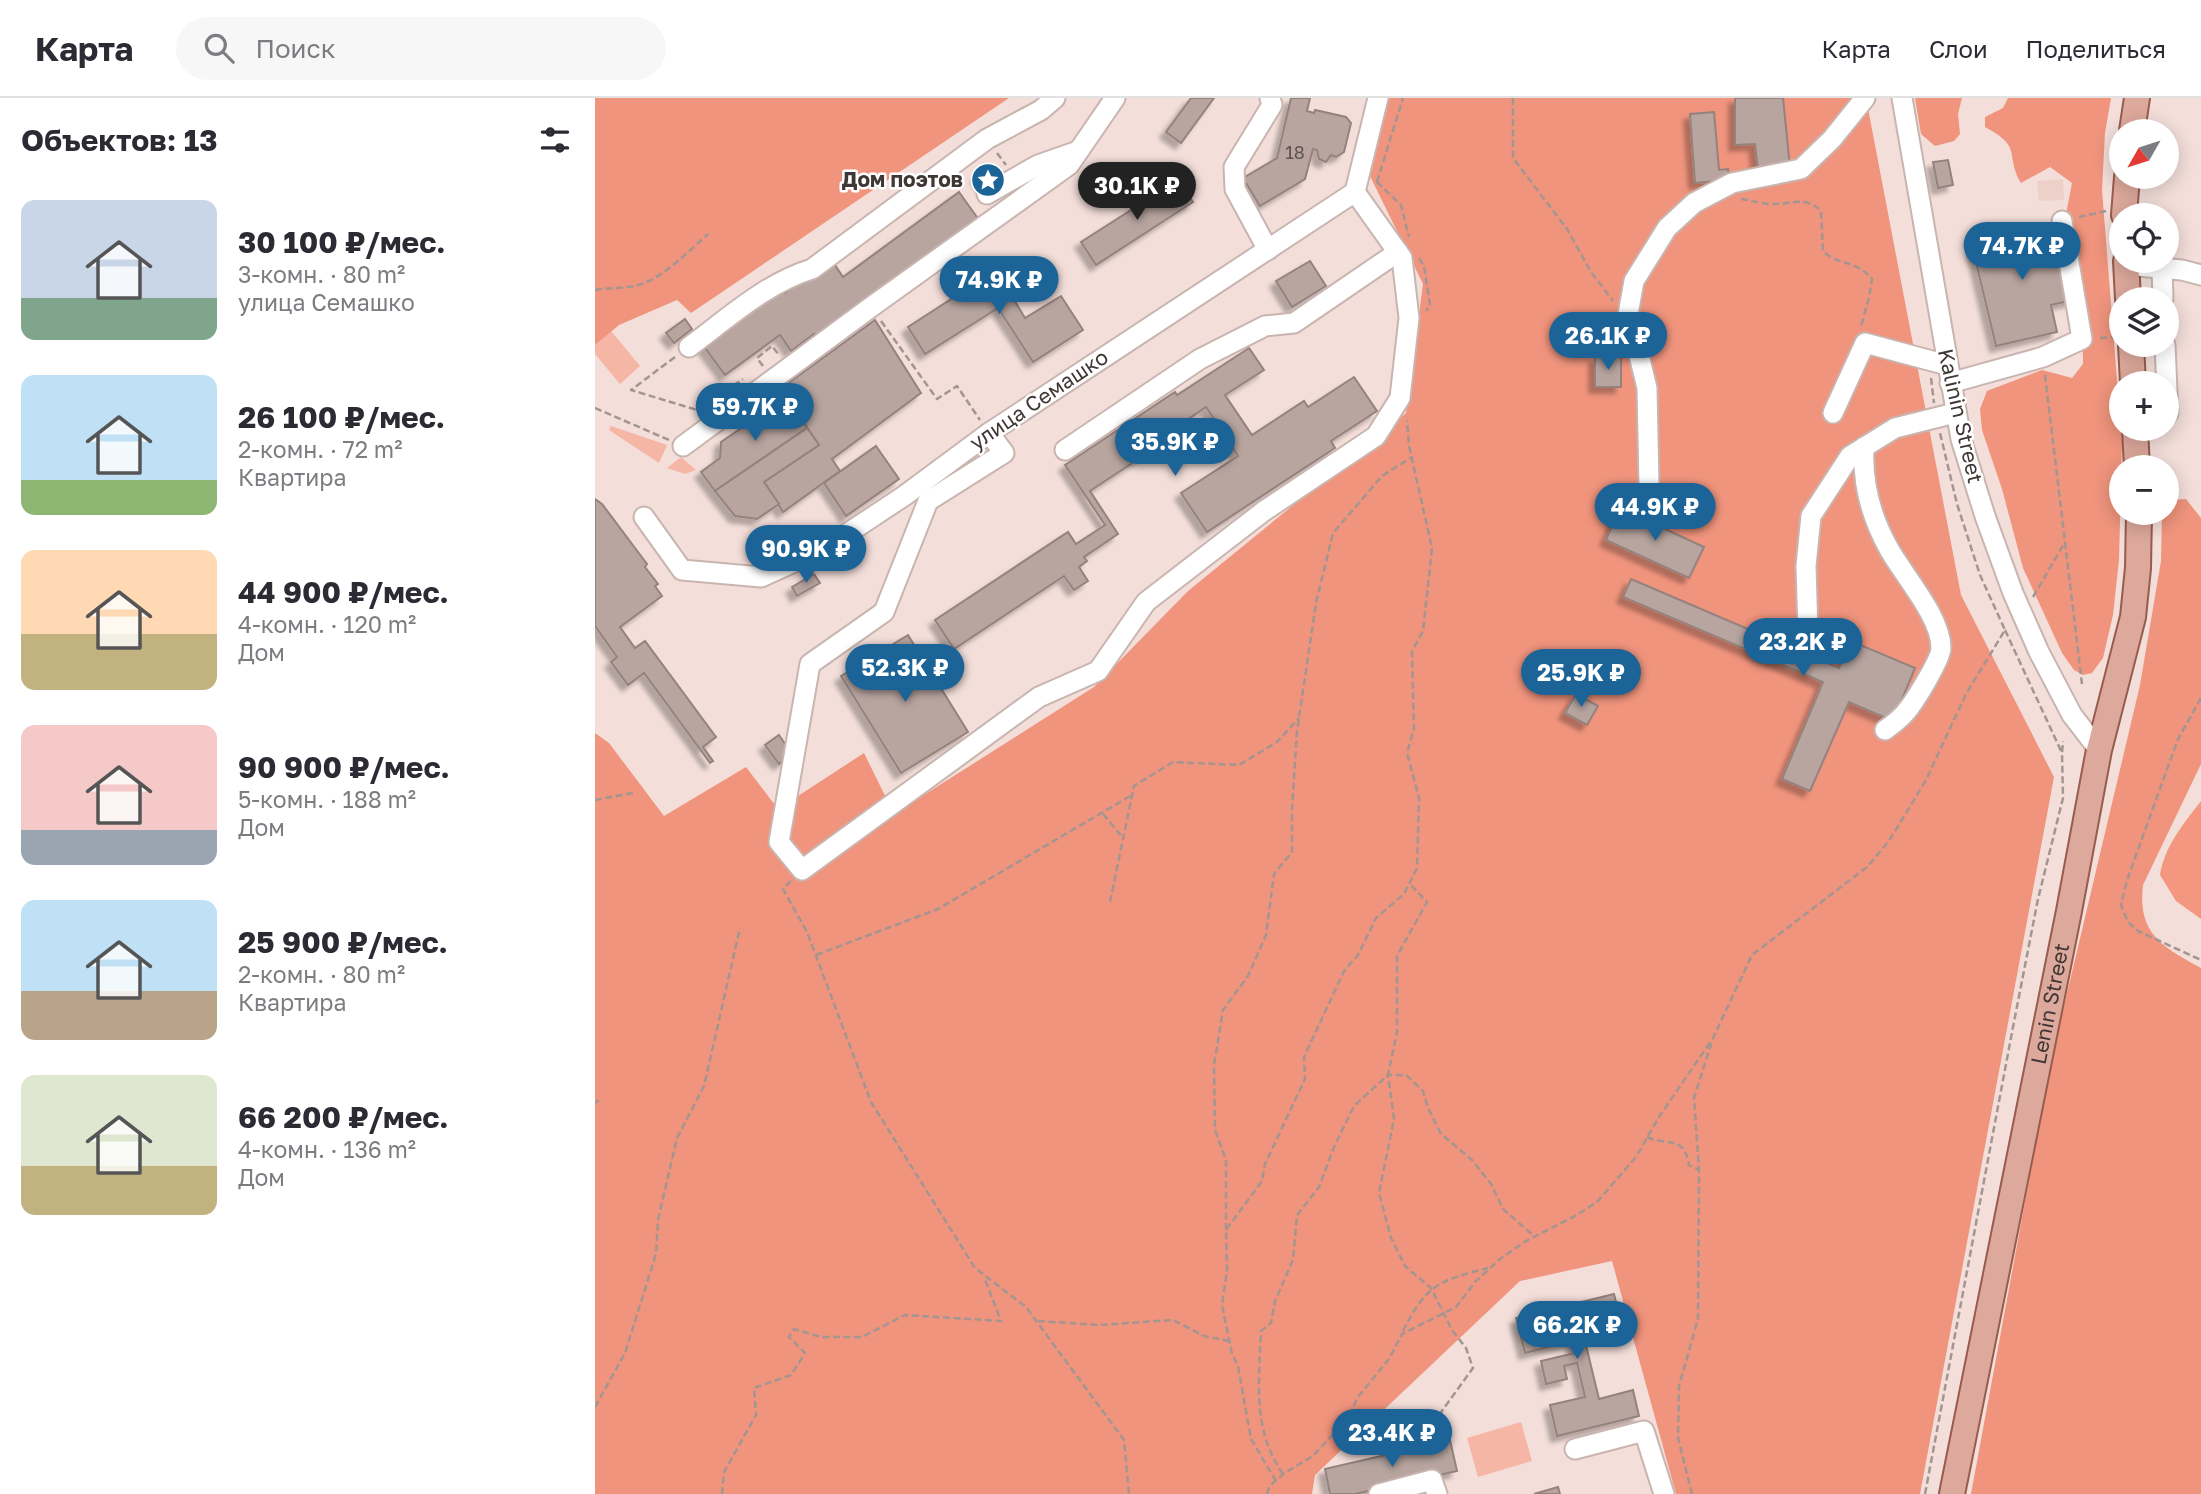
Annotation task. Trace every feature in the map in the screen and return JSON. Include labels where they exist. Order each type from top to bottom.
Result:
[{"type":"main road","points":[[2134,119],[2137,98]]},
{"type":"main road","name":"Lenin Street","points":[[1952,1494],[2099,750],[2133,617],[2139,525]]},
{"type":"street","points":[[688,347],[774,285],[812,270],[987,139],[1041,110],[1055,98]]},
{"type":"street","points":[[683,446],[1069,165],[1115,98]]},
{"type":"street","points":[[1268,250],[1235,189],[1234,167],[1272,105],[1271,98]]},
{"type":"street","points":[[1378,98],[1360,198],[1409,251]]},
{"type":"street","points":[[1649,485],[1647,388],[1627,320],[1634,281],[1667,228],[1694,203],[1732,183],[1801,169],[1832,139],[1865,98]]},
{"type":"street","name":"Kalinin Street","points":[[1902,98],[1961,439],[1985,516],[2039,652],[2073,715],[2099,750]]},
{"type":"street","points":[[987,194],[1038,165],[1083,145]]},
{"type":"street","name":"улица Семашко","points":[[644,517],[683,570],[761,578],[827,547],[904,496],[989,433],[1268,250],[1360,198]]},
{"type":"street","points":[[1833,413],[1865,343],[1948,374],[2042,357],[2083,339],[2062,220]]},
{"type":"street","points":[[1065,450],[1200,359],[1265,326],[1294,323],[1409,251]]},
{"type":"street","points":[[989,433],[1004,453],[928,501],[884,612],[810,663],[779,842],[802,870],[1039,697],[1098,671],[1146,602],[1264,511],[1376,436],[1400,398],[1409,318],[1402,258],[1409,251]]},
{"type":"street","points":[[2179,271],[2201,275]]},
{"type":"street","points":[[1808,633],[1807,566],[1811,516],[1850,456],[1895,428],[1955,413]]},
{"type":"street","points":[[1864,447],[1863,471],[1871,512],[1889,549],[1933,617],[1941,649],[1927,680],[1905,713],[1885,730]]},
{"type":"street","points":[[1575,1449],[1644,1431],[1664,1494]]},
{"type":"street","points":[[1379,1494],[1432,1480],[1437,1494]]},
{"type":"path","points":[[1360,198],[1377,182],[1403,98]]},
{"type":"path","points":[[1513,98],[1513,158],[1567,229],[1591,272],[1627,320]]},
{"type":"path","points":[[987,139],[1012,173]]},
{"type":"path","points":[[1377,182],[1401,205],[1409,251],[1424,266],[1430,305],[1424,314]]},
{"type":"path","points":[[1709,195],[1770,204],[1804,200],[1816,205],[1821,211],[1823,251],[1829,258],[1847,261],[1864,269],[1872,279],[1858,337],[1865,343]]},
{"type":"path","points":[[2062,220],[2109,213]]},
{"type":"path","points":[[595,290],[613,286],[637,286],[653,279],[708,234]]},
{"type":"path","points":[[871,307],[937,399],[957,386],[989,433]]},
{"type":"path","points":[[2083,339],[2109,337]]},
{"type":"path","points":[[763,366],[757,358],[772,346],[782,358]]},
{"type":"path","points":[[688,347],[631,390],[697,410],[752,373]]},
{"type":"path","points":[[2042,357],[2082,684]]},
{"type":"path","points":[[595,408],[683,446]]},
{"type":"path","points":[[1226,1230],[1262,1181],[1265,1164],[1305,1079],[1304,1058],[1344,971],[1358,955],[1376,918],[1404,894],[1417,868],[1419,798],[1407,753],[1414,729],[1412,651],[1423,631],[1432,548],[1412,457],[1406,412]]},
{"type":"path","points":[[1276,1481],[1251,1439],[1238,1366],[1229,1341],[1222,1305],[1227,1270],[1226,1160],[1215,1130],[1215,1065],[1223,1010],[1248,976],[1262,945],[1266,935],[1275,874],[1292,852],[1291,810],[1299,718],[1316,603],[1333,533],[1382,476],[1412,457]]},
{"type":"path","points":[[2031,602],[2065,542]]},
{"type":"path","points":[[2005,631],[2062,754]]},
{"type":"path","points":[[2201,698],[2178,739],[2134,858],[2121,905],[2128,922],[2138,931],[2201,960]]},
{"type":"path","points":[[1110,902],[1134,786],[1173,762],[1239,765],[1277,742],[1299,718]]},
{"type":"path","points":[[1925,1494],[2038,899],[2063,798],[2063,741]]},
{"type":"path","points":[[595,800],[633,793]]},
{"type":"path","points":[[816,955],[937,909],[1132,795]]},
{"type":"path","points":[[1102,813],[1123,838]]},
{"type":"path","points":[[802,870],[783,889],[807,932],[871,1102],[975,1268],[1026,1307],[1124,1440],[1129,1494]]},
{"type":"path","points":[[1409,883],[1427,902],[1398,956],[1397,1032],[1388,1075],[1394,1119],[1379,1193],[1391,1238],[1405,1266],[1431,1287],[1452,1330],[1466,1348],[1473,1368],[1439,1415]]},
{"type":"path","points":[[595,1407],[625,1353],[656,1254],[658,1220],[677,1138],[703,1086],[740,928]]},
{"type":"path","points":[[1402,1334],[1456,1307],[1500,1258],[1598,1201],[1636,1157],[1713,1038],[1694,1098],[1699,1170],[1698,1319],[1679,1386],[1678,1438],[1692,1494]]},
{"type":"path","points":[[1283,1474],[1271,1457],[1258,1403],[1261,1331],[1271,1323],[1275,1301],[1293,1260],[1297,1216],[1319,1187],[1354,1106],[1388,1075],[1406,1075],[1423,1091],[1428,1108],[1441,1133],[1472,1160],[1492,1184],[1503,1209],[1535,1237]]},
{"type":"path","points":[[1647,1137],[1677,1144],[1687,1153],[1689,1165],[1699,1170]]},
{"type":"path","points":[[1267,1494],[1270,1486],[1283,1474],[1313,1456],[1347,1419],[1359,1397],[1389,1359],[1416,1306],[1431,1287],[1451,1277],[1491,1267]]},
{"type":"path","points":[[722,1494],[724,1472],[756,1415],[754,1388],[791,1375],[804,1353],[789,1338],[794,1329],[821,1337],[862,1337],[905,1315],[1001,1321],[983,1274]]},
{"type":"path","points":[[1036,1321],[1100,1325],[1173,1320],[1204,1336],[1229,1341]]},
{"type":"shaded area","points":[[595,98],[1009,98],[691,313],[677,300],[619,325],[595,345]]},
{"type":"shaded area","points":[[1385,98],[1866,98],[1961,595],[2054,777],[1920,1494],[1676,1494],[1612,1261],[1520,1281],[1315,1475],[1312,1494],[595,1494],[595,733],[609,743],[664,816],[746,767],[778,809],[864,753],[894,814],[1094,687],[1188,591],[1406,413],[1423,284],[1369,174]]},
{"type":"shaded area","points":[[1915,98],[1962,98],[1958,114],[1960,134],[1954,141],[1935,146],[1921,134]]},
{"type":"shaded area","points":[[2008,98],[2111,98],[2105,133],[2102,190],[2110,287],[2109,357],[2115,357],[2116,371],[2109,371],[2109,441],[2122,443],[2122,455],[2109,455],[2109,525],[2120,525],[2119,560],[2113,615],[2103,658],[2092,673],[2083,675],[2074,670],[2062,653],[2023,568],[2002,489],[1982,430],[1980,409],[1987,391],[2042,370],[2072,378],[2083,364],[2082,302],[2065,219],[2072,183],[2050,167],[2021,183],[2009,146],[2005,140],[1985,127],[1985,117],[2003,108]]},
{"type":"shaded area","points":[[2063,179],[2064,200],[2039,201],[2037,181]]},
{"type":"shaded area","points":[[611,331],[640,366],[620,384],[595,354],[595,345]]},
{"type":"shaded area","points":[[611,426],[667,445],[659,463],[609,430]]},
{"type":"shaded area","points":[[681,457],[696,470],[685,474],[667,468]]},
{"type":"shaded area","points":[[2179,499],[2186,499],[2201,518],[2201,764],[2143,885],[2142,902],[2144,916],[2155,937],[2201,968],[2201,1494],[1971,1494],[2051,1061],[2140,685],[2161,561],[2162,525],[2179,525]]},
{"type":"shaded area","points":[[2201,801],[2201,919],[2176,901],[2160,875],[2170,845]]},
{"type":"shaded area","points":[[1521,1422],[1532,1461],[1478,1477],[1467,1438]]},
{"type":"building","points":[[1191,98],[1214,98],[1181,143],[1166,132]]},
{"type":"building","points":[[1291,98],[1310,98],[1307,111],[1314,113],[1315,110],[1346,117],[1351,123],[1344,152],[1336,157],[1331,155],[1326,162],[1319,159],[1317,150],[1313,149],[1305,179],[1260,206],[1243,178],[1277,158]]},
{"type":"building","points":[[1735,98],[1783,98],[1790,167],[1758,171],[1755,144],[1735,145]]},
{"type":"building","points":[[1714,112],[1719,170],[1728,169],[1729,180],[1695,183],[1690,114]]},
{"type":"building","points":[[1948,160],[1953,185],[1938,188],[1933,162]]},
{"type":"building","points":[[989,168],[999,182],[987,191],[977,176]]},
{"type":"building","points":[[1178,180],[1193,202],[1096,265],[1081,242]]},
{"type":"building","points":[[959,192],[979,220],[817,338],[814,334],[791,351],[780,335],[725,375],[702,344],[780,287],[785,293],[831,259],[843,277]]},
{"type":"building","points":[[2008,227],[2010,238],[2056,227],[2073,300],[2051,305],[2057,332],[1996,346],[1973,250],[1980,248],[1977,234]]},
{"type":"building","points":[[1310,261],[1326,286],[1292,307],[1276,281]]},
{"type":"building","points":[[1007,263],[1025,290],[1013,298],[1025,318],[1061,296],[1083,330],[1033,362],[998,308],[925,354],[908,327]]},
{"type":"building","points":[[685,319],[692,329],[674,343],[666,333]]},
{"type":"building","points":[[875,320],[921,393],[832,459],[840,471],[783,512],[764,482],[819,445],[783,387]]},
{"type":"building","points":[[1249,348],[1264,370],[1225,395],[1252,435],[1304,401],[1308,407],[1354,377],[1377,411],[1331,441],[1335,448],[1207,532],[1181,493],[1238,456],[1206,407],[1184,422],[1187,427],[1090,491],[1118,534],[1084,557],[1087,561],[1079,567],[1088,581],[1074,590],[1064,576],[954,649],[935,620],[1068,532],[1076,544],[1105,525],[1065,465],[1175,392],[1177,395]]},
{"type":"building","points":[[1595,357],[1621,357],[1621,387],[1595,387]]},
{"type":"building","points":[[787,397],[807,428],[715,491],[701,472],[720,458],[721,442]]},
{"type":"building","points":[[807,428],[819,445],[764,482],[779,504],[757,519],[735,516],[715,491]]},
{"type":"building","points":[[876,446],[899,479],[846,516],[824,483]]},
{"type":"building","points":[[595,499],[602,504],[647,564],[645,567],[658,584],[655,586],[662,596],[620,627],[635,648],[645,641],[716,737],[703,747],[713,761],[710,763],[644,673],[628,685],[611,662],[617,657],[595,626]]},
{"type":"building","points":[[1620,508],[1704,547],[1689,578],[1606,540]]},
{"type":"building","points":[[814,574],[820,583],[797,596],[792,587]]},
{"type":"building","points":[[1631,579],[1839,668],[1851,641],[1915,668],[1893,721],[1849,702],[1810,791],[1782,779],[1823,682],[1623,597]]},
{"type":"building","points":[[908,635],[968,732],[901,773],[841,676]]},
{"type":"building","points":[[1576,694],[1598,706],[1587,725],[1565,713]]},
{"type":"building","points":[[779,735],[792,754],[779,764],[765,745]]},
{"type":"building","points":[[1614,1294],[1622,1327],[1584,1337],[1599,1399],[1633,1390],[1639,1416],[1557,1436],[1550,1405],[1585,1397],[1577,1363],[1564,1366],[1567,1379],[1546,1384],[1541,1361],[1575,1353],[1572,1341],[1525,1353],[1516,1318]]},
{"type":"building","points":[[1450,1440],[1457,1471],[1355,1494],[1330,1494],[1325,1469]]},
{"type":"building","points":[[1558,1487],[1560,1494],[1534,1494]]},
{"type":"place","name":"Дом поэтов","points":[[988,180]]}]
